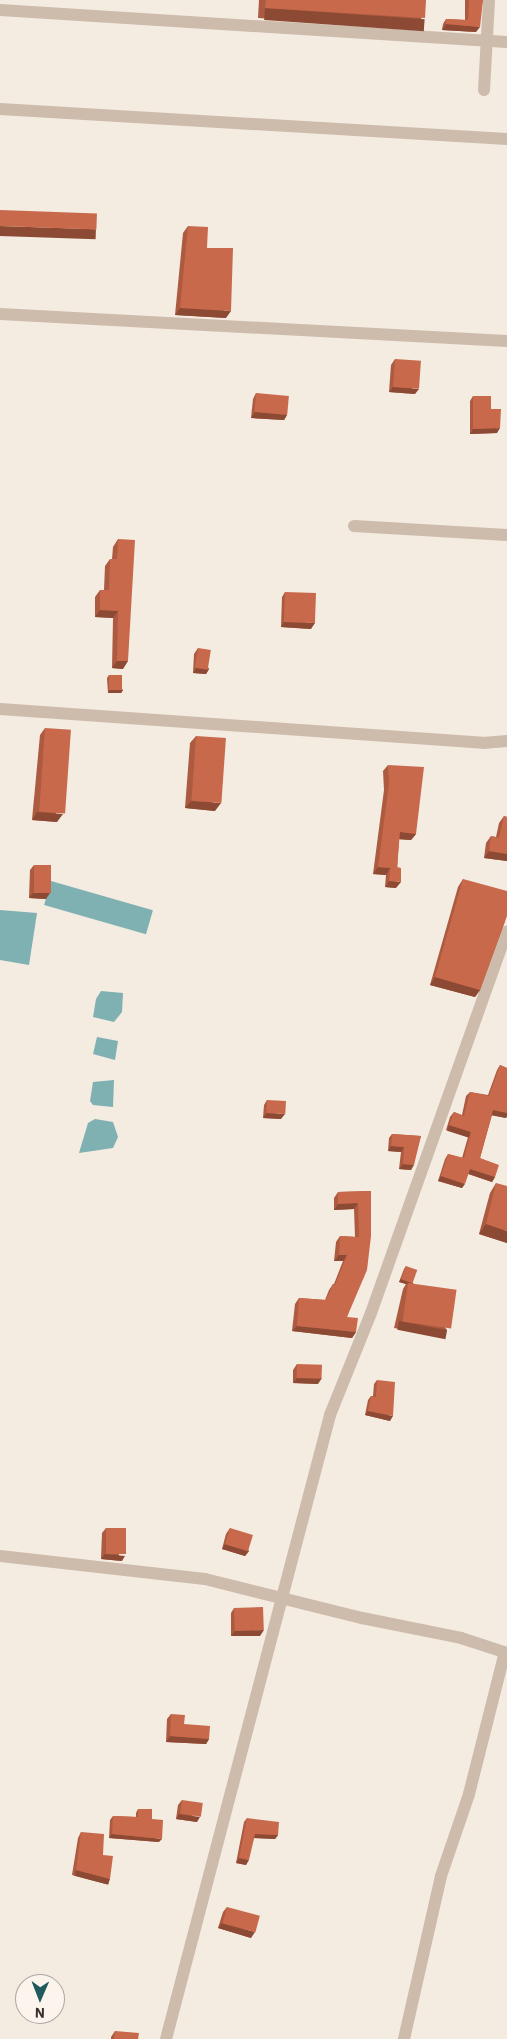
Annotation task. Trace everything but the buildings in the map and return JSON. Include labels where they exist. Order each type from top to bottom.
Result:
[{"type":"street","points":[[484,90],[489,0]]},
{"type":"street","points":[[0,10],[507,42]]},
{"type":"street","points":[[0,109],[507,139]]},
{"type":"street","points":[[0,314],[507,341]]},
{"type":"street","points":[[354,526],[507,535]]},
{"type":"street","points":[[0,709],[483,743],[507,741]]},
{"type":"street","points":[[166,2039],[193,1929],[242,1758],[281,1595],[330,1415],[371,1313],[507,931]]},
{"type":"street","points":[[0,1556],[205,1579],[281,1595],[362,1618],[461,1638],[506,1652],[469,1794],[441,1876],[404,2039]]},
{"type":"water","points":[[51,881],[153,910],[146,934],[44,905]]},
{"type":"water","points":[[0,910],[37,913],[29,965],[0,960]]},
{"type":"water","points":[[101,991],[123,993],[122,1012],[114,1022],[93,1017],[96,999]]},
{"type":"water","points":[[97,1037],[118,1041],[115,1060],[93,1054]]},
{"type":"water","points":[[114,1080],[113,1107],[93,1105],[90,1101],[93,1082]]},
{"type":"water","points":[[95,1119],[113,1122],[118,1137],[113,1148],[79,1153],[88,1123]]}]
